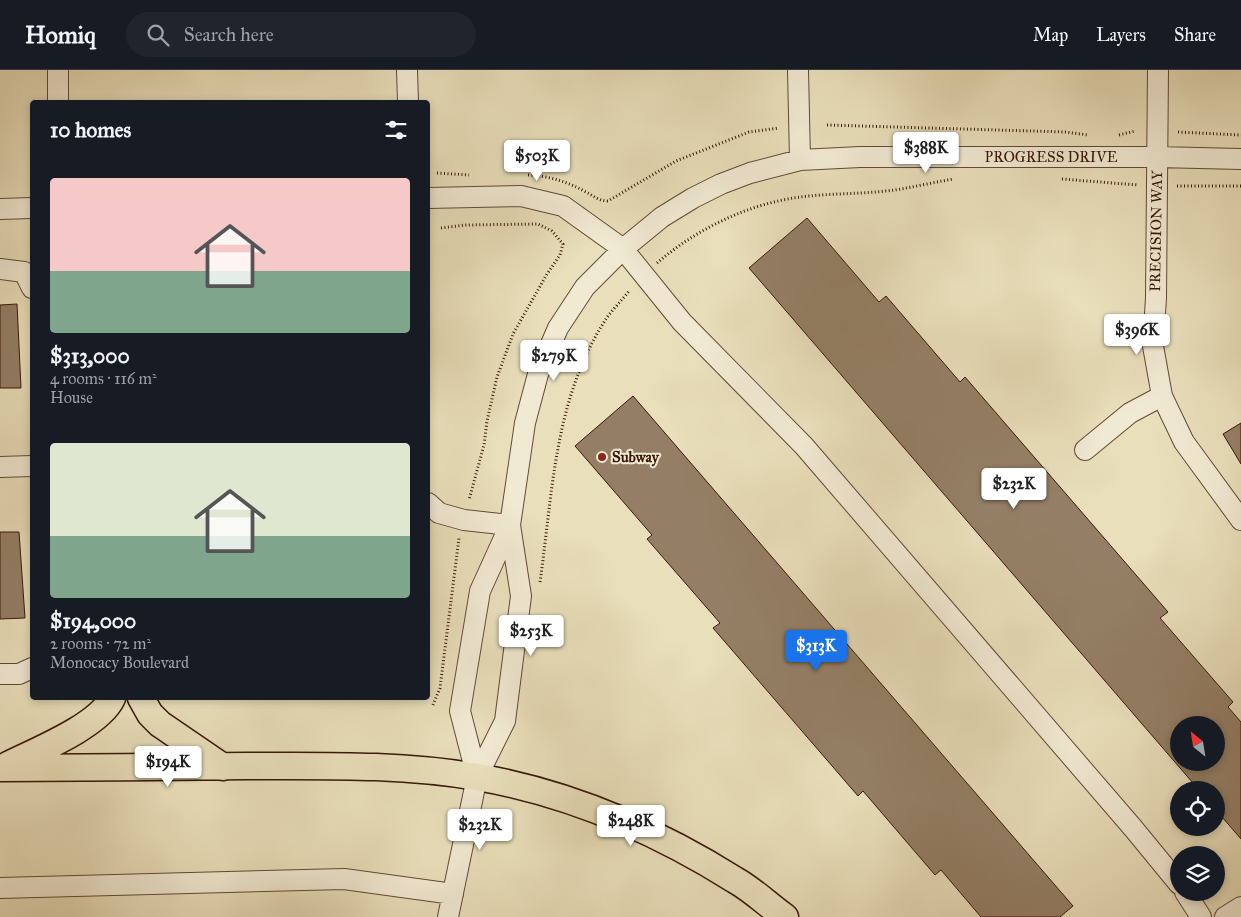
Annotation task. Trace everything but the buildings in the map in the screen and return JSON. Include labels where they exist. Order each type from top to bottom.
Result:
[{"type":"main road","points":[[1,768],[80,728],[99,716],[111,700]]},
{"type":"main road","points":[[142,700],[150,714],[160,724],[223,766]]},
{"type":"main road","points":[[1,768],[346,766],[409,769],[477,777],[540,792],[603,812],[669,841],[737,881],[784,917]]},
{"type":"street","points":[[58,70],[58,100]]},
{"type":"street","points":[[407,70],[408,100]]},
{"type":"street","points":[[798,70],[800,160]]},
{"type":"street","name":"PRECISION WAY","points":[[1158,70],[1153,346],[1162,396],[1184,442],[1241,520]]},
{"type":"street","name":"PROGRESS DRIVE","points":[[477,777],[460,711],[480,591],[510,525],[525,423],[538,374],[558,328],[585,287],[623,249],[662,217],[693,198],[722,184],[750,173],[800,160],[860,157],[1157,157],[1241,159]]},
{"type":"street","points":[[430,198],[521,196],[563,206],[623,249],[682,322],[810,454],[1170,873]]},
{"type":"street","points":[[0,209],[30,208]]},
{"type":"street","points":[[0,269],[24,272],[30,284]]},
{"type":"street","points":[[1085,450],[1130,413],[1162,396]]},
{"type":"street","points":[[0,467],[30,466]]},
{"type":"street","points":[[430,504],[438,513],[464,520],[510,525]]},
{"type":"street","name":"PROGRESS DRIVE","points":[[477,777],[506,721],[521,596],[510,525]]},
{"type":"street","points":[[0,674],[19,674],[30,669]]},
{"type":"street","points":[[448,917],[477,777]]},
{"type":"street","points":[[0,888],[344,879],[453,894]]},
{"type":"street","points":[[1191,901],[1202,917]]},
{"type":"street","points":[[1226,917],[1241,907]]},
{"type":"path","points":[[827,125],[1065,132],[1095,136]]},
{"type":"path","points":[[523,175],[542,176],[563,181],[586,191],[600,201],[608,201],[676,161],[750,132],[780,128]]},
{"type":"path","points":[[1118,136],[1135,131]]},
{"type":"path","points":[[1178,132],[1241,135]]},
{"type":"path","points":[[437,173],[476,175]]},
{"type":"path","points":[[540,584],[558,445],[571,392],[606,319],[644,274],[674,249],[720,222],[762,205],[807,196],[900,189],[954,178]]},
{"type":"path","points":[[1056,179],[1157,186],[1241,186]]},
{"type":"path","points":[[433,704],[440,688],[457,546],[484,446],[487,421],[497,377],[513,334],[547,274],[560,256],[563,244],[552,231],[538,224],[465,225],[441,228]]},
{"type":"place","name":"Subway","points":[[602,457]]}]
